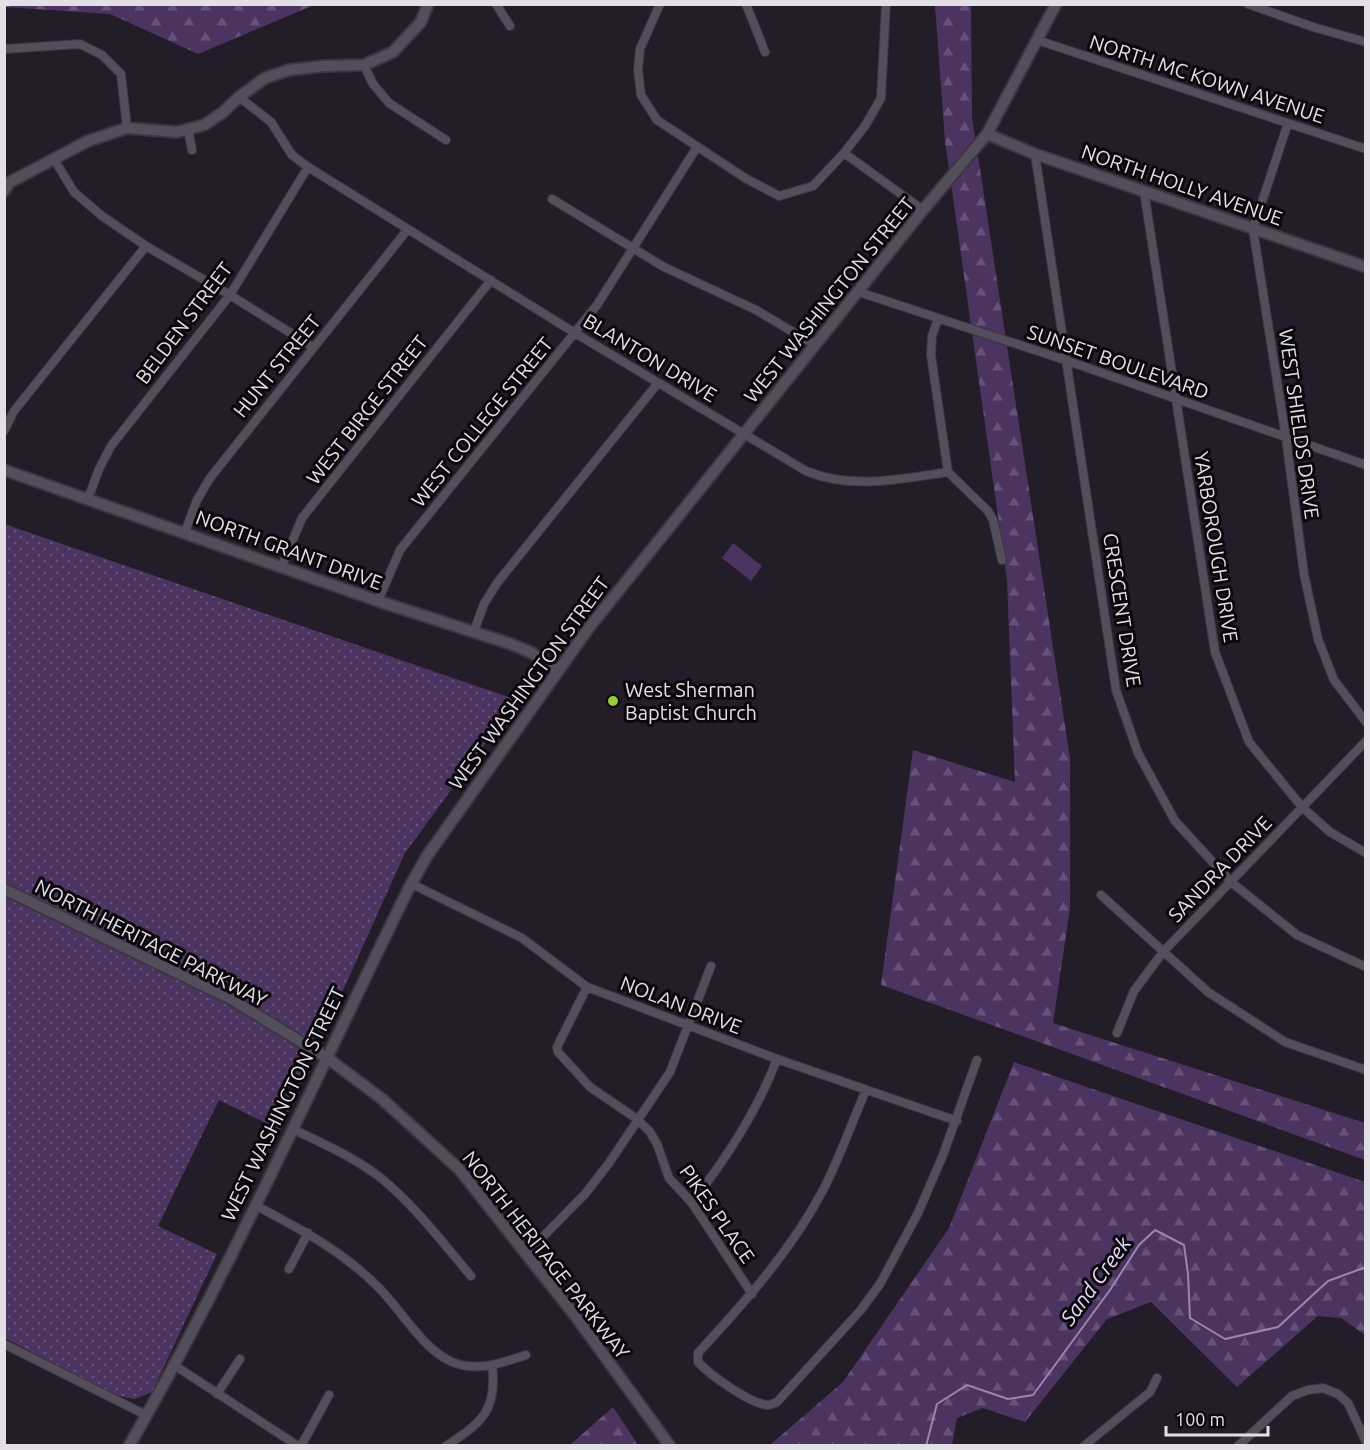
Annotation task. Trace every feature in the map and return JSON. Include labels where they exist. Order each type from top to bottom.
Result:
[{"type":"street","points":[[4,191],[10,182],[88,141],[127,128],[177,132],[204,124],[222,113],[239,97],[266,78],[289,70],[364,65],[393,52],[421,22],[428,4]]},
{"type":"street","points":[[496,4],[510,26]]},
{"type":"street","points":[[660,4],[640,49],[638,70],[640,95],[657,120],[745,178],[779,196],[813,186],[844,153],[865,126],[881,98],[886,4]]},
{"type":"street","points":[[746,4],[765,52]]},
{"type":"street","name":"WEST WASHINGTON STREET","points":[[129,1446],[174,1365],[255,1206],[412,884],[446,829],[557,671],[744,433],[987,134],[1056,4]]},
{"type":"street","points":[[1248,4],[1365,42]]},
{"type":"street","name":"NORTH MC KOWN AVENUE","points":[[1037,40],[1365,149]]},
{"type":"street","points":[[4,49],[80,44],[102,55],[121,74],[127,128]]},
{"type":"street","points":[[364,65],[373,84],[389,103],[446,140]]},
{"type":"street","name":"BLANTON DRIVE","points":[[239,97],[271,122],[292,155],[308,167],[575,333],[806,471],[837,481],[876,483],[948,472]]},
{"type":"street","name":"WEST SHIELDS DRIVE","points":[[1288,123],[1253,229],[1286,438],[1304,574],[1318,639],[1334,680],[1365,722]]},
{"type":"street","points":[[188,129],[192,150]]},
{"type":"street","name":"NORTH HOLLY AVENUE","points":[[987,134],[1035,153],[1365,268]]},
{"type":"street","name":"WEST COLLEGE STREET","points":[[378,602],[400,550],[611,285],[696,147]]},
{"type":"street","points":[[844,153],[923,210]]},
{"type":"street","name":"CRESCENT DRIVE","points":[[1035,153],[1116,690],[1138,753],[1175,821],[1231,882],[1297,935],[1365,967]]},
{"type":"street","points":[[54,159],[74,192],[102,216],[146,246],[314,347]]},
{"type":"street","name":"BELDEN STREET","points":[[88,499],[99,469],[111,446],[230,295],[308,167]]},
{"type":"street","name":"YARBOROUGH DRIVE","points":[[1144,191],[1215,652],[1249,742],[1302,807],[1330,832],[1365,853]]},
{"type":"street","points":[[552,199],[690,281],[756,310],[815,345]]},
{"type":"street","name":"HUNT STREET","points":[[185,532],[197,500],[210,478],[408,229]]},
{"type":"street","points":[[4,431],[14,411],[146,246]]},
{"type":"street","name":"WEST BIRGE STREET","points":[[281,568],[302,518],[491,280]]},
{"type":"street","name":"SUNSET BOULEVARD","points":[[859,292],[1065,360],[1365,465]]},
{"type":"street","points":[[938,319],[932,336],[931,354],[948,472],[988,511],[993,520],[1002,560]]},
{"type":"street","points":[[474,631],[483,604],[497,583],[658,383]]},
{"type":"street","name":"NORTH GRANT DRIVE","points":[[4,470],[378,602],[474,631],[532,653],[557,671]]},
{"type":"street","name":"SANDRA DRIVE","points":[[1117,1033],[1134,991],[1163,952],[1365,741]]},
{"type":"street","name":"NOLAN DRIVE","points":[[412,884],[522,938],[587,987],[777,1059],[957,1120]]},
{"type":"street","name":"NORTH HERITAGE PARKWAY","points":[[4,890],[231,999],[326,1057],[382,1099],[459,1169],[576,1317],[670,1446]]},
{"type":"street","points":[[1101,895],[1208,992],[1285,1042],[1365,1071]]},
{"type":"street","points":[[526,1254],[585,1194],[609,1163],[670,1072],[711,966]]},
{"type":"street","name":"PIKES PLACE","points":[[587,987],[557,1047],[558,1052],[590,1086],[638,1119],[650,1132],[657,1144],[669,1178],[692,1203],[753,1294]]},
{"type":"street","points":[[692,1203],[741,1132],[768,1083],[777,1059]]},
{"type":"street","points":[[866,1090],[822,1192],[785,1251],[753,1294],[698,1353],[698,1362],[708,1373],[755,1401],[768,1405],[777,1402],[830,1347],[879,1284],[918,1213],[957,1120],[977,1060]]},
{"type":"street","points":[[293,1129],[350,1157],[382,1179],[418,1215],[471,1276]]},
{"type":"street","points":[[255,1206],[308,1233],[347,1258],[378,1287],[432,1348],[451,1362],[479,1368],[526,1355]]},
{"type":"street","points":[[289,1269],[308,1233]]},
{"type":"street","points":[[4,1344],[146,1415]]},
{"type":"street","points":[[217,1394],[240,1359]]},
{"type":"street","points":[[174,1365],[299,1446],[329,1395]]},
{"type":"street","points":[[446,1446],[474,1427],[489,1406],[494,1385],[492,1365]]},
{"type":"street","points":[[1088,1444],[1150,1392],[1157,1377]]},
{"type":"street","points":[[1238,1446],[1292,1396],[1308,1390],[1323,1388],[1338,1394],[1348,1402],[1365,1442]]},
{"type":"green space","points":[[4,5],[314,5],[198,54],[110,14],[5,7]]},
{"type":"green space","points":[[935,5],[971,5],[972,117],[1070,758],[1070,908],[1053,1023],[1365,1123],[1365,1160],[881,985],[913,750],[1015,782],[1007,580],[945,141]]},
{"type":"green space","points":[[4,524],[517,700],[405,853],[280,1130],[219,1100],[158,1226],[217,1254],[152,1392],[135,1399],[114,1395],[5,1338]]},
{"type":"green space","points":[[733,543],[762,566],[751,581],[722,558]]},
{"type":"green space","points":[[1014,1062],[1365,1182],[1365,1335],[1341,1318],[1318,1316],[1237,1387],[1151,1302],[1107,1319],[1025,1422],[983,1408],[957,1418],[952,1445],[770,1445],[843,1382],[949,1228]]},
{"type":"green space","points":[[613,1407],[638,1445],[570,1445]]},
{"type":"waterway","name":"Sand Creek","points":[[926,1446],[937,1404],[967,1385],[1008,1399],[1033,1395],[1110,1290],[1139,1245],[1155,1230],[1184,1245],[1190,1318],[1225,1339],[1278,1327],[1328,1281],[1366,1267]]},
{"type":"place","name":"West Sherman Baptist Church","points":[[613,701]]}]
